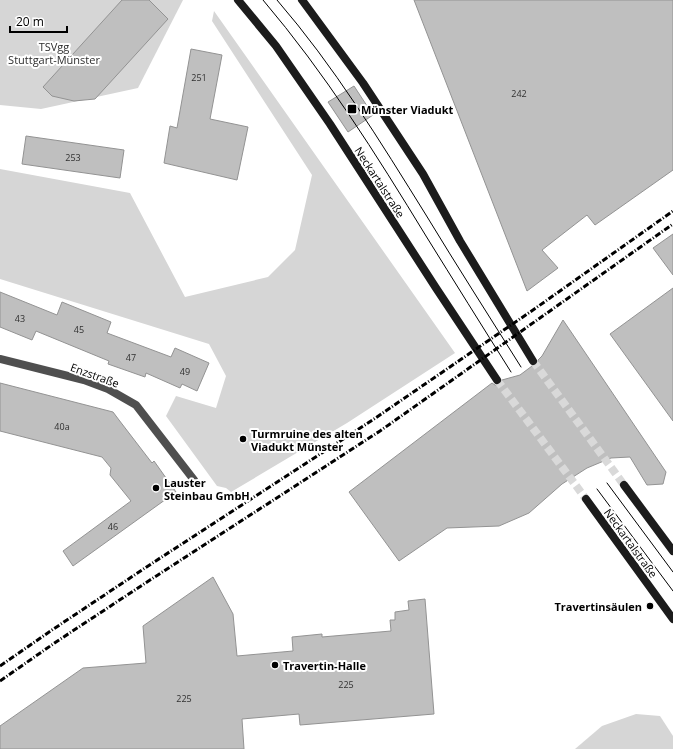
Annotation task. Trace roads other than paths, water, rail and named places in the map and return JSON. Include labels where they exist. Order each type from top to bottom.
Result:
[{"type":"main road","name":"Neckartalstraße","points":[[238,0],[276,46],[330,124],[497,380]]},
{"type":"main road","points":[[302,0],[363,83],[423,174],[460,241],[533,361]]},
{"type":"main road","points":[[624,485],[673,551]]},
{"type":"main road","name":"Neckartalstraße","points":[[586,499],[673,619]]},
{"type":"street","name":"Enzstraße","points":[[0,360],[84,380],[108,389],[136,405],[194,480]]},
{"type":"tunnel","points":[[533,361],[624,485]]},
{"type":"tunnel","points":[[497,380],[586,499]]},
{"type":"tram line","points":[[263,0],[329,85],[388,175],[511,372]]},
{"type":"tram line","points":[[277,0],[318,51],[356,104],[521,367]]},
{"type":"tram line","points":[[607,483],[673,572]]},
{"type":"tram line","points":[[597,489],[673,591]]},
{"type":"railway","points":[[0,666],[151,564],[374,419],[533,310],[673,211]]},
{"type":"railway","points":[[0,681],[150,580],[380,431],[673,224]]},
{"type":"place","name":"Münster Viadukt","points":[[352,109]]},
{"type":"place","name":"Turmruine des alten Viadukt Münster","points":[[243,439]]},
{"type":"place","name":"Lauster Steinbau GmbH","points":[[156,488]]},
{"type":"place","name":"Travertinsäulen","points":[[650,606]]},
{"type":"place","name":"Travertin-Halle","points":[[275,665]]},
{"type":"park label","name":"TSVgg Stuttgart-Münster","points":[[54,52]]}]
